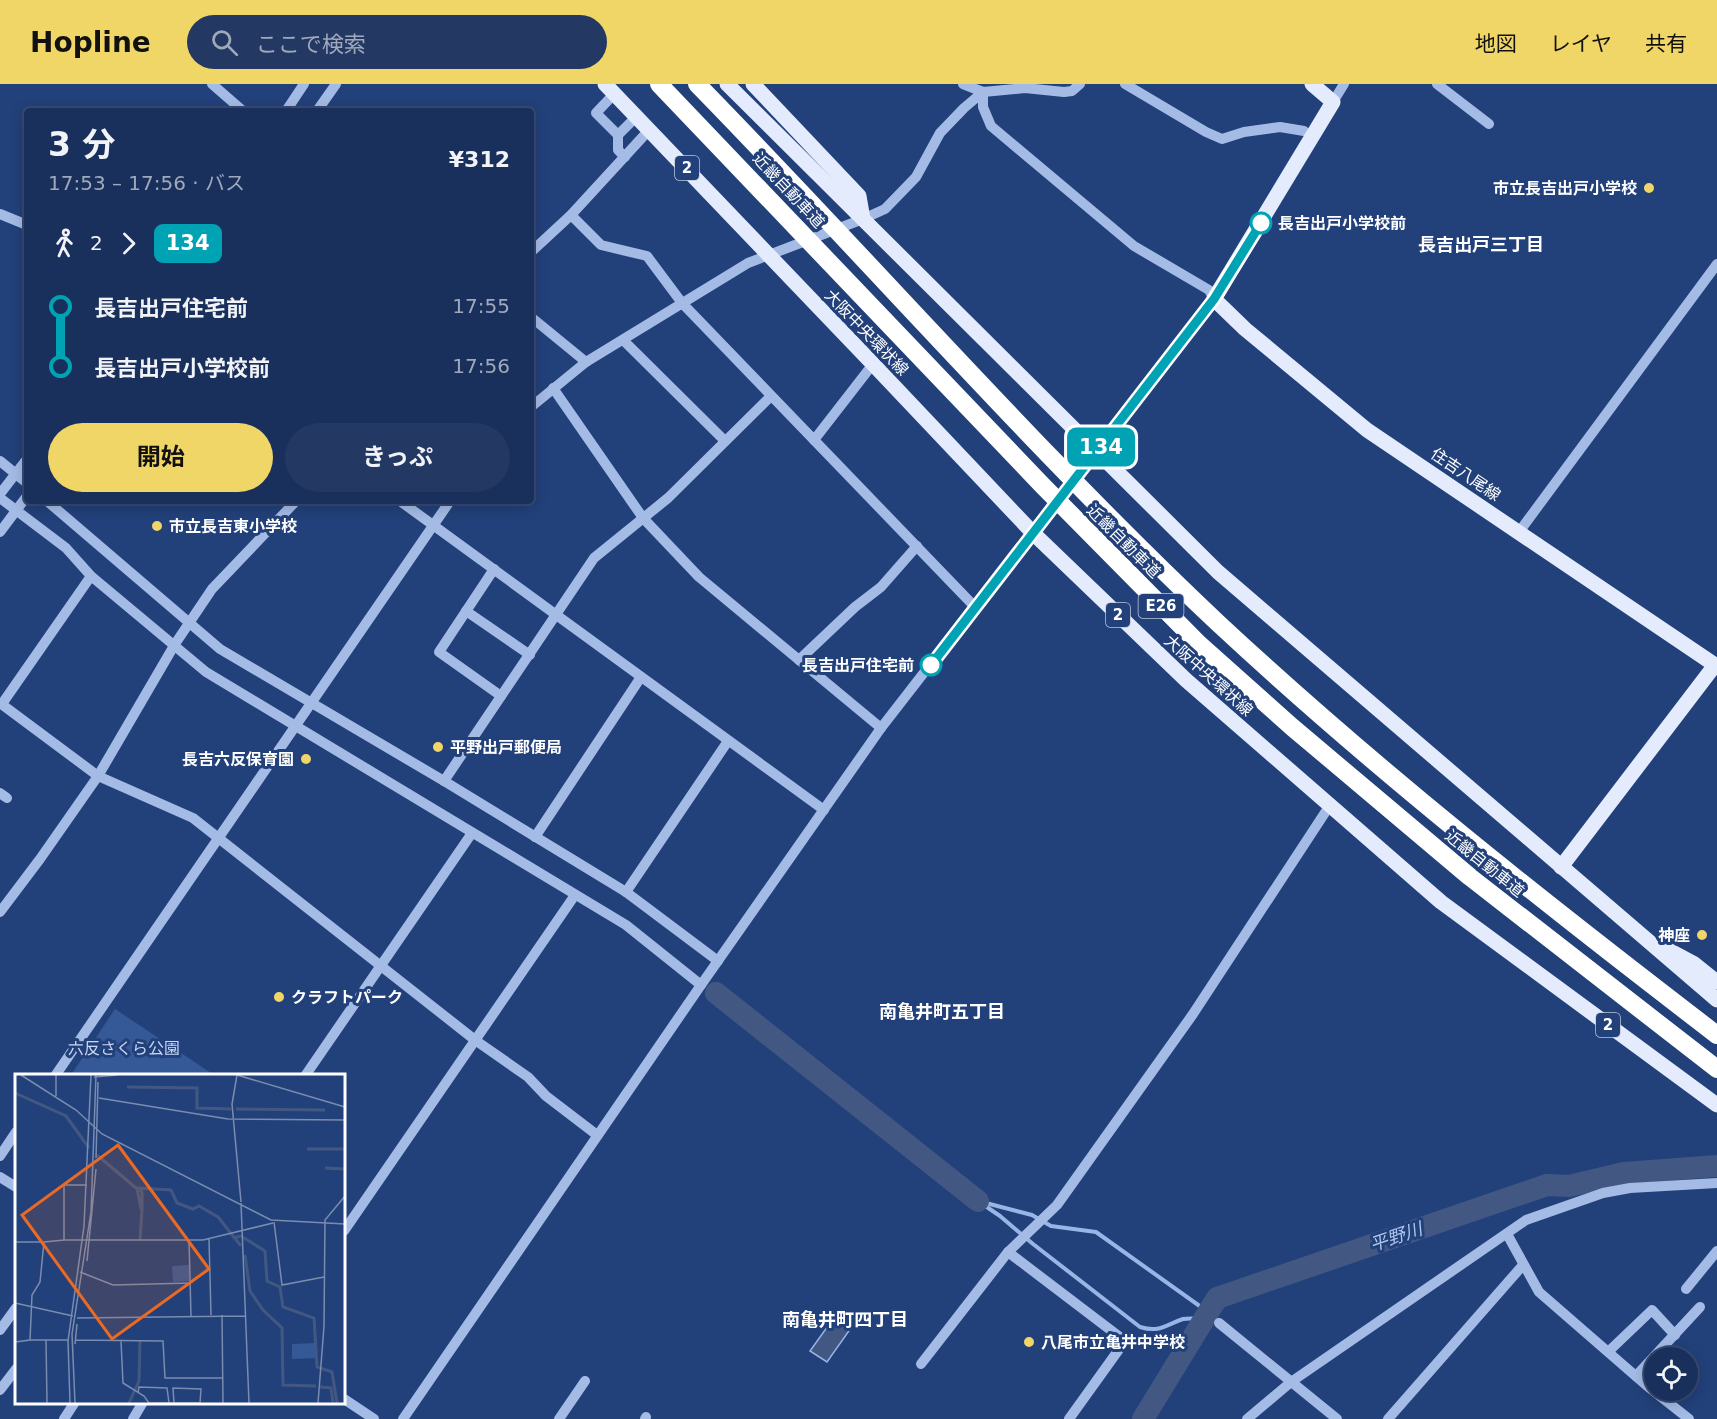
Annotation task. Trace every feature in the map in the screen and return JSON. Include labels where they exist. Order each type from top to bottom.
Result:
[{"type":"highway","name":"近畿自動車道","points":[[659,84],[1043,486],[1200,644],[1292,727],[1435,848],[1717,1069]]},
{"type":"highway","name":"近畿自動車道","points":[[698,84],[1068,473],[1218,622],[1396,782],[1577,928],[1717,1035]]},
{"type":"main road","points":[[727,84],[1218,572],[1717,1000]]},
{"type":"main road","points":[[753,84],[859,196],[863,219]]},
{"type":"main road","points":[[1214,299],[1333,102],[1312,84]]},
{"type":"main road","name":"大阪中央環状線","points":[[610,89],[1033,533],[1186,680],[1441,902],[1717,1105]]},
{"type":"main road","name":"住吉八尾線","points":[[1214,299],[1245,329],[1367,430],[1716,666],[1561,867]]},
{"type":"main road","points":[[1644,937],[1693,963],[1717,982]]},
{"type":"street","points":[[212,84],[240,108]]},
{"type":"street","points":[[288,108],[304,84]]},
{"type":"street","points":[[319,108],[336,84]]},
{"type":"street","points":[[963,84],[983,92],[1025,88],[1064,92],[1071,91],[1080,84]]},
{"type":"street","points":[[1125,84],[1206,132],[1222,139],[1244,132],[1280,127],[1304,131]]},
{"type":"street","points":[[1333,102],[1344,84]]},
{"type":"street","points":[[1437,84],[1489,124]]},
{"type":"street","points":[[610,89],[596,113],[618,135]]},
{"type":"street","points":[[534,405],[586,362],[748,263],[885,209],[916,177],[940,133],[983,92]]},
{"type":"street","points":[[403,1419],[597,1135],[881,729],[1214,299],[1209,290],[1134,246],[991,126],[983,107],[983,92]]},
{"type":"street","points":[[625,157],[618,150],[618,135],[637,116]]},
{"type":"street","points":[[534,249],[571,215],[650,129]]},
{"type":"street","points":[[0,214],[24,224]]},
{"type":"street","points":[[571,215],[601,245],[647,256],[682,303],[975,607]]},
{"type":"street","points":[[1519,532],[1717,264]]},
{"type":"street","points":[[534,319],[586,362]]},
{"type":"street","points":[[623,340],[725,441]]},
{"type":"street","points":[[814,440],[873,363]]},
{"type":"street","points":[[554,388],[643,518],[699,577],[881,729]]},
{"type":"street","points":[[444,781],[594,558],[668,498],[771,396]]},
{"type":"street","points":[[0,461],[24,481]]},
{"type":"street","points":[[24,463],[0,496],[66,548],[91,576],[206,672],[626,925],[701,985]]},
{"type":"street","points":[[0,532],[24,500]]},
{"type":"street","points":[[51,504],[220,649],[626,892],[718,961]]},
{"type":"street","points":[[0,912],[99,776],[175,645],[212,589],[293,504]]},
{"type":"street","points":[[404,504],[824,810]]},
{"type":"street","points":[[57,1074],[448,504]]},
{"type":"street","points":[[799,660],[855,607],[881,587],[917,546]]},
{"type":"street","points":[[494,569],[439,652],[501,696]]},
{"type":"street","points":[[91,576],[1,704],[99,776],[193,818],[475,1040],[528,1077],[546,1096],[597,1135]]},
{"type":"street","points":[[466,611],[530,655]]},
{"type":"street","points":[[535,837],[641,677]]},
{"type":"street","points":[[626,892],[728,741]]},
{"type":"street","points":[[921,1364],[1008,1252],[1058,1205],[1160,1062],[1288,872],[1330,805]]},
{"type":"street","points":[[306,1074],[472,833]]},
{"type":"street","points":[[345,1230],[575,895]]},
{"type":"street","points":[[0,1156],[15,1134]]},
{"type":"street","points":[[0,1177],[15,1186]]},
{"type":"street","points":[[1247,1419],[1291,1382],[1526,1220],[1603,1193],[1630,1188],[1717,1183]]},
{"type":"street","points":[[1507,1234],[1539,1292],[1689,1419]]},
{"type":"street","points":[[1686,1289],[1717,1251]]},
{"type":"street","points":[[1008,1252],[1125,1341],[1069,1419]]},
{"type":"street","points":[[1388,1419],[1523,1265]]},
{"type":"street","points":[[1636,1376],[1700,1307]]},
{"type":"street","points":[[0,1330],[15,1309]]},
{"type":"street","points":[[1609,1351],[1652,1310],[1675,1335]]},
{"type":"street","points":[[1219,1323],[1337,1419]]},
{"type":"street","points":[[0,1390],[15,1369]]},
{"type":"street","points":[[559,1419],[585,1381]]},
{"type":"street","points":[[345,1400],[374,1419]]},
{"type":"street","points":[[64,1419],[74,1404]]},
{"type":"street","points":[[133,1419],[142,1404]]},
{"type":"green space","name":"六反さくら公園","points":[[115,1009],[212,1074],[72,1074]]},
{"type":"shaded area","points":[[835,1316],[851,1328],[827,1362],[810,1351]]},
{"type":"waterway","points":[[716,993],[978,1201]]},
{"type":"waterway","name":"平野川","points":[[1143,1419],[1217,1298],[1547,1185],[1569,1186],[1624,1173],[1717,1166]]},
{"type":"waterway","points":[[978,1201],[1140,1327],[1158,1329],[1183,1319],[1204,1319]]},
{"type":"waterway","points":[[982,1202],[1032,1215],[1051,1226],[1096,1232],[1208,1312]]},
{"type":"bus line","name":"134","points":[[931,665],[1214,299],[1261,223]]},
{"type":"place","name":"市立長吉出戸小学校","points":[[1649,188]]},
{"type":"place","name":"長吉出戸小学校前","points":[[1261,223]]},
{"type":"place","name":"市立長吉東小学校","points":[[157,526]]},
{"type":"place","name":"長吉出戸住宅前","points":[[931,665]]},
{"type":"place","name":"平野出戸郵便局","points":[[438,747]]},
{"type":"place","name":"長吉六反保育園","points":[[306,759]]},
{"type":"place","name":"神座","points":[[1702,935]]},
{"type":"place","name":"クラフトパーク","points":[[279,997]]},
{"type":"place","name":"八尾市立亀井中学校","points":[[1029,1342]]},
{"type":"district","name":"長吉出戸三丁目","points":[[1481,245]]},
{"type":"district","name":"南亀井町五丁目","points":[[942,1012]]},
{"type":"district","name":"南亀井町四丁目","points":[[845,1320]]}]
